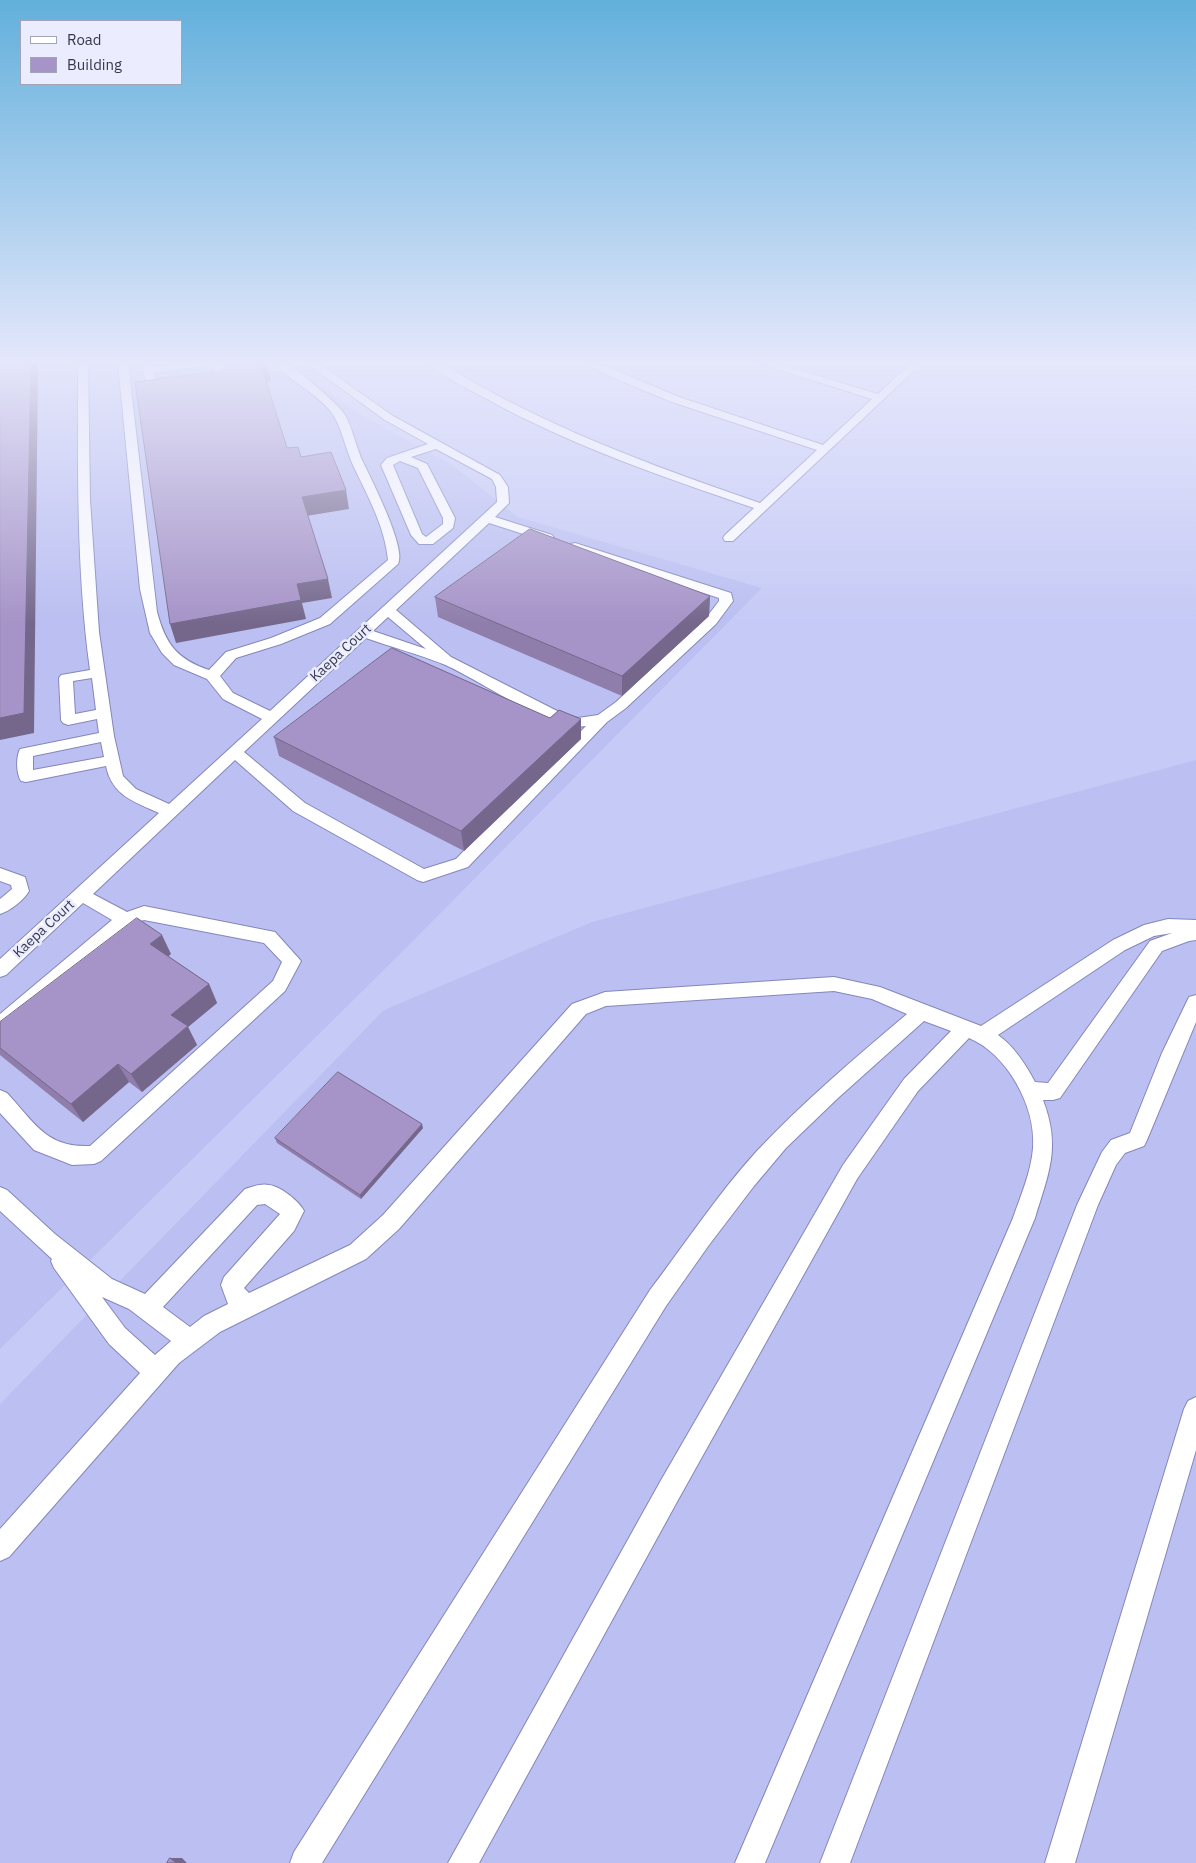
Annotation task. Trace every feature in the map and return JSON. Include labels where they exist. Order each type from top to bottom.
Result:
[{"type":"street","points":[[84,450],[84,500],[92,632],[107,736],[116,778],[130,793],[170,811]]},
{"type":"street","points":[[131,450],[148,593],[157,633],[169,653],[187,668],[212,676],[228,696],[272,718]]},
{"type":"street","points":[[212,676],[231,655],[276,641],[325,621],[394,561],[393,548],[369,484],[352,450]]},
{"type":"street","points":[[401,457],[423,466],[449,518],[449,525],[429,541],[423,541],[418,534],[388,469],[388,462],[401,457],[422,450]]},
{"type":"street","name":"Kaepa Court","points":[[0,970],[8,952],[80,894],[503,503],[502,487],[496,477],[445,450]]},
{"type":"street","points":[[602,450],[644,468],[761,507]]},
{"type":"street","points":[[729,538],[823,450]]},
{"type":"street","points":[[235,752],[300,807],[424,876],[462,863],[602,719],[621,705],[712,622],[726,602],[726,596],[487,518]]},
{"type":"street","points":[[388,610],[448,661]]},
{"type":"street","points":[[364,632],[448,661],[558,718],[578,723],[602,719]]},
{"type":"street","points":[[98,673],[66,678],[68,720],[104,713]]},
{"type":"street","points":[[107,736],[25,753],[26,777],[112,760]]},
{"type":"street","points":[[0,874],[19,881],[21,890],[0,908]]},
{"type":"street","points":[[80,894],[125,919]]},
{"type":"street","points":[[0,1025],[125,919],[144,913],[269,937],[292,962],[279,986],[94,1155],[72,1156],[41,1144],[0,1098]]},
{"type":"street","points":[[463,1863],[669,1491],[850,1172],[911,1085],[974,1032],[1119,945],[1150,930],[1168,926],[1196,927]]},
{"type":"street","points":[[1029,1090],[1053,1092],[1156,946],[1196,932]]},
{"type":"street","points":[[0,1548],[171,1355],[212,1324],[247,1305],[358,1252],[391,1222],[578,1009],[605,999],[834,984],[858,987],[884,995],[974,1032],[1004,1052],[1029,1090],[1037,1112],[1043,1141],[1037,1178],[1024,1218],[750,1863]]},
{"type":"street","points":[[835,1863],[1088,1205],[1109,1159],[1118,1146],[1137,1140],[1150,1112],[1172,1053],[1196,1002]]},
{"type":"street","points":[[305,1863],[658,1298],[707,1229],[778,1143],[856,1070],[922,1012]]},
{"type":"street","points":[[147,1308],[252,1196],[268,1194],[293,1211],[286,1224],[232,1285],[235,1295],[247,1305]]},
{"type":"street","points":[[0,1197],[47,1241],[104,1287],[137,1301],[190,1341]]},
{"type":"street","points":[[47,1241],[117,1336],[156,1372]]},
{"type":"street","points":[[1060,1863],[1196,1409]]},
{"type":"shaded area","points":[[0,450],[425,450],[451,464],[518,517],[762,588],[404,950],[0,1349]]},
{"type":"shaded area","points":[[1196,760],[1196,1863],[0,1863],[0,1404],[384,1010],[592,922]]},
{"type":"building","points":[[0,450],[29,450],[24,713],[0,718]]},
{"type":"building","points":[[145,450],[299,450],[301,457],[331,452],[346,490],[302,497],[328,579],[297,584],[301,600],[170,624]]},
{"type":"building","points":[[530,529],[710,596],[622,676],[435,597]]},
{"type":"building","points":[[392,648],[550,718],[559,710],[581,719],[461,831],[274,737]]},
{"type":"building","points":[[137,918],[162,935],[150,944],[209,984],[171,1015],[188,1026],[131,1074],[118,1064],[71,1104],[0,1048],[0,1022]]},
{"type":"building","points":[[338,1072],[422,1124],[360,1195],[275,1138]]},
{"type":"building","points":[[170,1858],[176,1863],[167,1863]]}]
